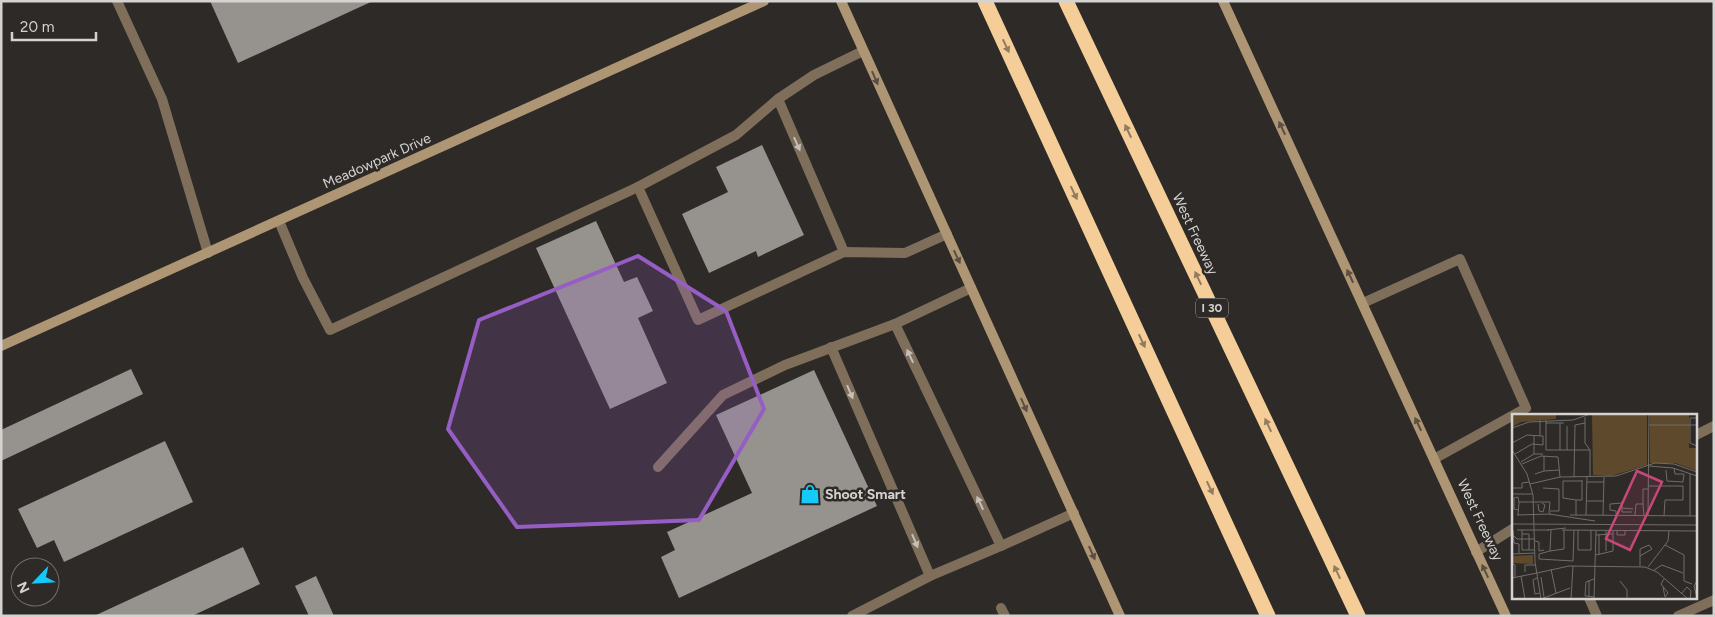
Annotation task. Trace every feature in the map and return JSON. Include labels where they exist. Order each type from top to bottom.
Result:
[{"type":"highway","points":[[985,1],[1268,616]]},
{"type":"highway","name":"West Freeway","points":[[1066,1],[1358,616]]},
{"type":"main road","name":"Meadowpark Drive","points":[[1,346],[764,1]]},
{"type":"main road","points":[[841,1],[1120,616]]},
{"type":"main road","name":"West Freeway","points":[[1223,1],[1506,616]]},
{"type":"lane","points":[[116,1],[162,99],[208,253]]},
{"type":"lane","points":[[279,221],[303,278],[330,330],[638,187],[736,135],[778,100],[814,75],[863,50]]},
{"type":"lane","points":[[778,100],[844,252]]},
{"type":"lane","points":[[638,187],[698,320],[844,252],[905,253],[947,234]]},
{"type":"lane","points":[[1363,303],[1460,259],[1526,408],[1515,414]]},
{"type":"lane","points":[[658,467],[723,395],[785,365],[895,324],[971,288]]},
{"type":"lane","points":[[895,324],[1001,546]]},
{"type":"lane","points":[[831,347],[930,576]]},
{"type":"lane","points":[[1434,459],[1512,416]]},
{"type":"lane","points":[[1698,434],[1714,426]]},
{"type":"lane","points":[[852,616],[930,576],[1074,513]]},
{"type":"lane","points":[[1476,552],[1512,529]]},
{"type":"lane","points":[[1590,600],[1597,616]]},
{"type":"lane","points":[[1678,616],[1714,600]]},
{"type":"highlighted area","points":[[638,256],[726,311],[764,409],[699,520],[517,527],[448,429],[479,320]]},
{"type":"building","points":[[210,1],[373,1],[238,63]]},
{"type":"building","points":[[762,145],[804,235],[758,257],[756,251],[709,273],[682,214],[728,192],[716,167]]},
{"type":"building","points":[[596,221],[624,282],[637,277],[653,311],[638,318],[667,383],[610,409],[536,248]]},
{"type":"building","points":[[131,369],[143,394],[1,461],[1,430]]},
{"type":"building","name":"Shoot Smart","points":[[814,370],[877,506],[679,598],[661,557],[675,550],[667,532],[752,493],[716,415]]},
{"type":"building","points":[[165,441],[193,502],[64,562],[54,540],[37,548],[18,509]]},
{"type":"building","points":[[243,547],[260,584],[192,616],[94,616]]},
{"type":"building","points":[[316,576],[334,616],[309,616],[295,586]]},
{"type":"place","name":"Shoot Smart","points":[[810,494]]}]
